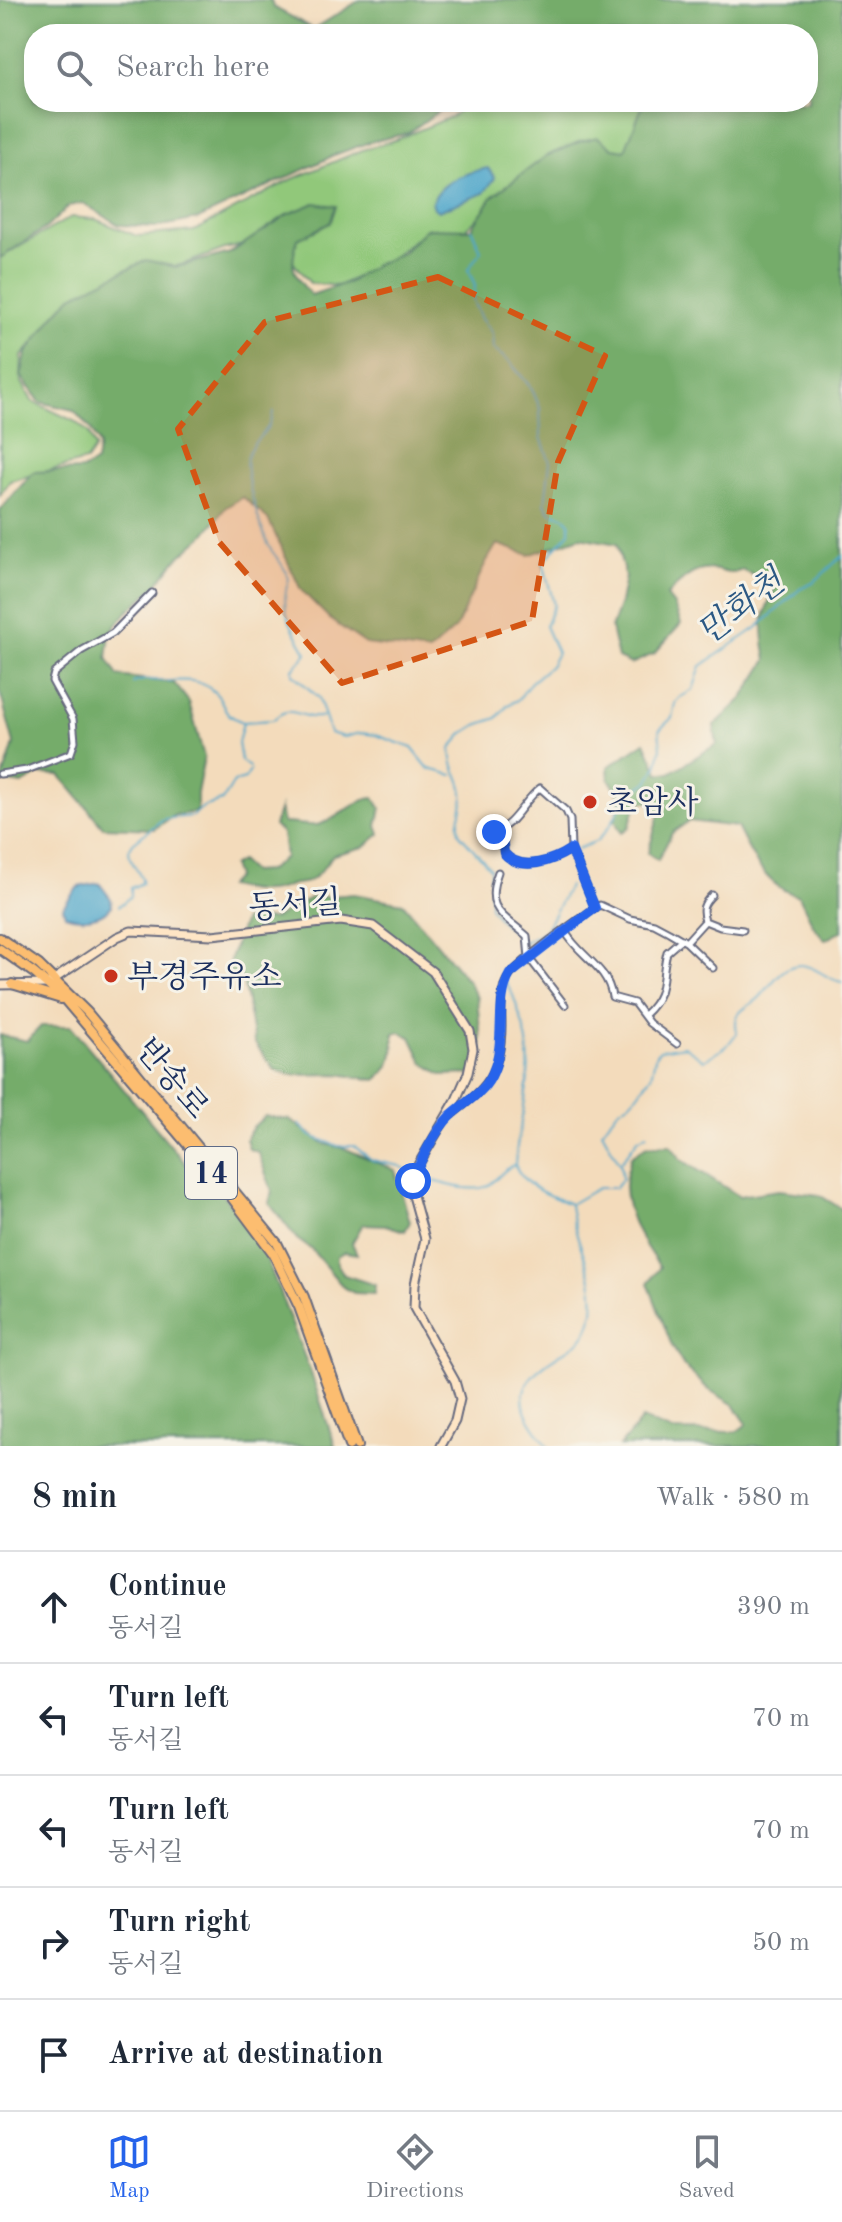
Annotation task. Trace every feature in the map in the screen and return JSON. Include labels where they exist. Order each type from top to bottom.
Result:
[{"type":"main road","name":"반송로","points":[[0,938],[103,1031],[277,1243],[304,1297],[357,1446]]},
{"type":"main road","name":"반송로","points":[[0,949],[51,982],[226,1190],[273,1253],[299,1307],[349,1446]]},
{"type":"main road","points":[[12,984],[24,977],[26,967]]},
{"type":"main road","points":[[12,984],[65,1000]]},
{"type":"street","points":[[0,774],[27,770],[71,753],[75,741],[73,719],[52,681],[54,673],[81,651],[113,633],[152,593]]},
{"type":"street","points":[[494,832],[514,818],[528,797],[540,788],[566,811],[570,820],[571,849],[595,908],[600,905],[630,919],[654,924],[684,940],[713,968]]},
{"type":"street","points":[[501,830],[504,853],[516,861],[548,862],[571,849]]},
{"type":"street","points":[[498,872],[493,890],[494,905],[529,940],[529,958],[565,1005]]},
{"type":"street","points":[[705,921],[702,911],[705,901],[712,895]]},
{"type":"street","name":"동서길","points":[[448,1117],[487,1084],[497,1062],[506,982],[529,958],[595,908]]},
{"type":"street","name":"동서길","points":[[51,982],[117,937],[131,931],[212,935],[341,921],[373,926],[433,972],[470,1031],[473,1049],[468,1073],[448,1117],[415,1174],[412,1192],[425,1239],[415,1284],[414,1308],[455,1381],[460,1399],[455,1421],[441,1446]]},
{"type":"street","points":[[705,921],[743,930]]},
{"type":"street","points":[[644,1015],[663,988],[667,952],[705,921]]},
{"type":"street","points":[[565,931],[572,944],[599,967],[612,997],[634,1003],[649,1023],[677,1044]]},
{"type":"street","points":[[0,985],[51,982]]},
{"type":"street","points":[[456,1100],[464,1105]]},
{"type":"highlighted area","points":[[438,277],[605,356],[558,462],[532,621],[342,683],[219,542],[178,429],[265,322]]},
{"type":"green space","points":[[0,0],[271,0],[273,7],[305,24],[24,24],[24,112],[437,112],[408,133],[337,154],[198,219],[157,227],[119,225],[83,203],[69,206],[47,227],[0,258]]},
{"type":"green space","points":[[360,0],[842,0],[842,931],[825,940],[813,925],[799,896],[787,892],[768,878],[737,827],[689,821],[672,833],[658,860],[648,853],[659,814],[650,802],[637,802],[629,827],[621,833],[615,820],[621,797],[609,779],[608,767],[645,742],[659,773],[670,773],[717,744],[714,726],[743,698],[767,660],[763,621],[776,585],[742,570],[730,573],[709,569],[689,576],[667,596],[681,624],[654,654],[631,664],[618,658],[611,628],[625,577],[617,544],[580,537],[529,555],[497,544],[456,628],[429,652],[366,644],[331,620],[301,590],[268,519],[243,497],[226,507],[205,534],[177,559],[110,634],[107,658],[118,676],[174,683],[189,702],[204,757],[197,812],[175,815],[154,829],[103,827],[60,775],[40,774],[22,784],[2,781],[14,744],[0,692],[0,510],[33,472],[82,470],[96,462],[99,445],[90,428],[73,410],[40,402],[21,376],[26,354],[72,296],[146,260],[176,267],[230,253],[288,214],[315,203],[336,206],[330,223],[298,239],[294,269],[311,295],[349,282],[373,266],[402,253],[427,228],[471,229],[493,196],[546,156],[597,137],[613,148],[625,150],[640,112],[818,112],[818,24],[322,24]]},
{"type":"green space","points":[[458,112],[660,112],[651,146],[536,167],[465,229],[421,234],[387,262],[338,286],[310,283],[273,238],[225,249],[181,265],[115,277],[60,313],[22,356],[21,380],[32,401],[76,422],[88,432],[95,448],[86,461],[10,481],[0,495],[0,258],[71,217],[95,219],[137,236],[194,231],[288,181]]},
{"type":"green space","points":[[374,798],[381,808],[377,826],[380,834],[364,847],[333,855],[311,880],[265,891],[227,886],[236,877],[232,866],[240,861],[252,872],[268,871],[285,857],[282,833],[274,826],[280,808],[283,823],[316,825],[331,820],[359,802]]},
{"type":"green space","points":[[354,894],[403,903],[468,981],[477,998],[481,1041],[480,1060],[474,1074],[441,1075],[423,1062],[411,1037],[400,1032],[394,1033],[390,1065],[376,1080],[338,1074],[292,1075],[275,1070],[254,1042],[243,979],[229,971],[230,959],[244,920],[273,919],[310,898]]},
{"type":"green space","points":[[41,1026],[71,1026],[195,1175],[214,1184],[259,1239],[312,1376],[335,1446],[0,1446],[0,1035],[27,1041]]},
{"type":"green space","points":[[265,1116],[290,1120],[325,1144],[344,1148],[395,1170],[410,1222],[405,1231],[385,1225],[363,1224],[352,1243],[357,1254],[344,1252],[337,1256],[337,1263],[344,1275],[375,1285],[374,1294],[354,1293],[344,1288],[312,1250],[297,1239],[269,1203],[272,1191],[258,1152],[249,1149],[246,1139]]},
{"type":"green space","points":[[670,1145],[682,1160],[739,1196],[779,1190],[819,1195],[842,1209],[842,1446],[620,1446],[642,1419],[672,1431],[736,1432],[747,1424],[734,1405],[708,1389],[684,1366],[672,1346],[648,1283],[660,1267],[632,1219],[626,1198],[626,1179],[631,1156],[647,1146]]},
{"type":"water","points":[[488,168],[495,178],[484,193],[438,211],[434,208],[432,202],[448,183]]},
{"type":"water","points":[[99,883],[111,899],[112,906],[90,918],[65,915],[63,907],[78,887]]},
{"type":"waterway","points":[[471,228],[481,251],[468,269],[475,286],[473,301],[492,333],[493,349],[510,362],[532,389],[540,408],[541,437],[550,462],[545,503],[550,512],[563,516],[570,523],[570,532],[543,562],[554,605],[545,626],[557,653],[550,666],[530,683],[519,699],[508,705],[497,718],[464,733],[451,748],[463,793],[459,833],[490,868],[490,907],[525,942]]},
{"type":"waterway","points":[[273,412],[268,426],[249,451],[247,466],[250,490],[262,530],[289,579],[285,600],[288,618],[307,653],[293,669],[293,674],[319,698],[330,733],[344,737],[360,733],[376,735],[412,748],[429,769],[453,775]]},
{"type":"waterway","name":"만화천","points":[[577,849],[597,841],[610,826],[625,797],[648,782],[658,764],[661,748],[659,730],[672,718],[679,698],[693,690],[701,666],[758,627],[842,556]]},
{"type":"waterway","points":[[133,683],[149,680],[201,684],[218,696],[230,715],[243,722]]},
{"type":"waterway","points":[[249,767],[241,761],[238,743],[243,722],[273,720],[286,712],[309,717],[324,716]]},
{"type":"waterway","points":[[119,906],[131,896],[131,888],[142,883],[130,858],[129,850],[133,843],[163,819],[193,816],[203,807],[222,801],[234,782],[245,779],[250,771]]},
{"type":"waterway","name":"만화천","points":[[548,1446],[525,1410],[523,1398],[526,1387],[539,1369],[583,1337],[591,1320],[594,1298],[570,1204],[531,1185],[515,1165],[528,1076],[527,1040],[512,994],[502,977],[521,957],[525,942],[545,931],[569,886]]},
{"type":"waterway","points":[[572,1203],[598,1188],[615,1188],[622,1179],[621,1166],[602,1131],[618,1110],[633,1100],[651,1076],[656,1054],[660,1050],[684,1046],[704,1060],[726,1047],[737,1033],[736,1021],[740,1012],[758,999],[788,968],[806,966],[842,982]]},
{"type":"waterway","points":[[299,1124],[311,1136],[338,1146],[354,1146],[372,1160],[400,1166],[414,1174]]},
{"type":"waterway","points":[[621,1162],[638,1139],[647,1134]]},
{"type":"waterway","points":[[419,1177],[454,1186],[482,1188],[514,1165]]},
{"type":"place","name":"초암사","points":[[590,802]]},
{"type":"place","name":"부경주유소","points":[[111,976]]},
{"type":"route","points":[[413,1181],[418,1165],[448,1117],[476,1096],[493,1074],[500,1051],[503,996],[510,974],[595,908],[571,849],[548,862],[516,861],[507,858],[502,849],[504,838],[501,830],[494,832]]}]
